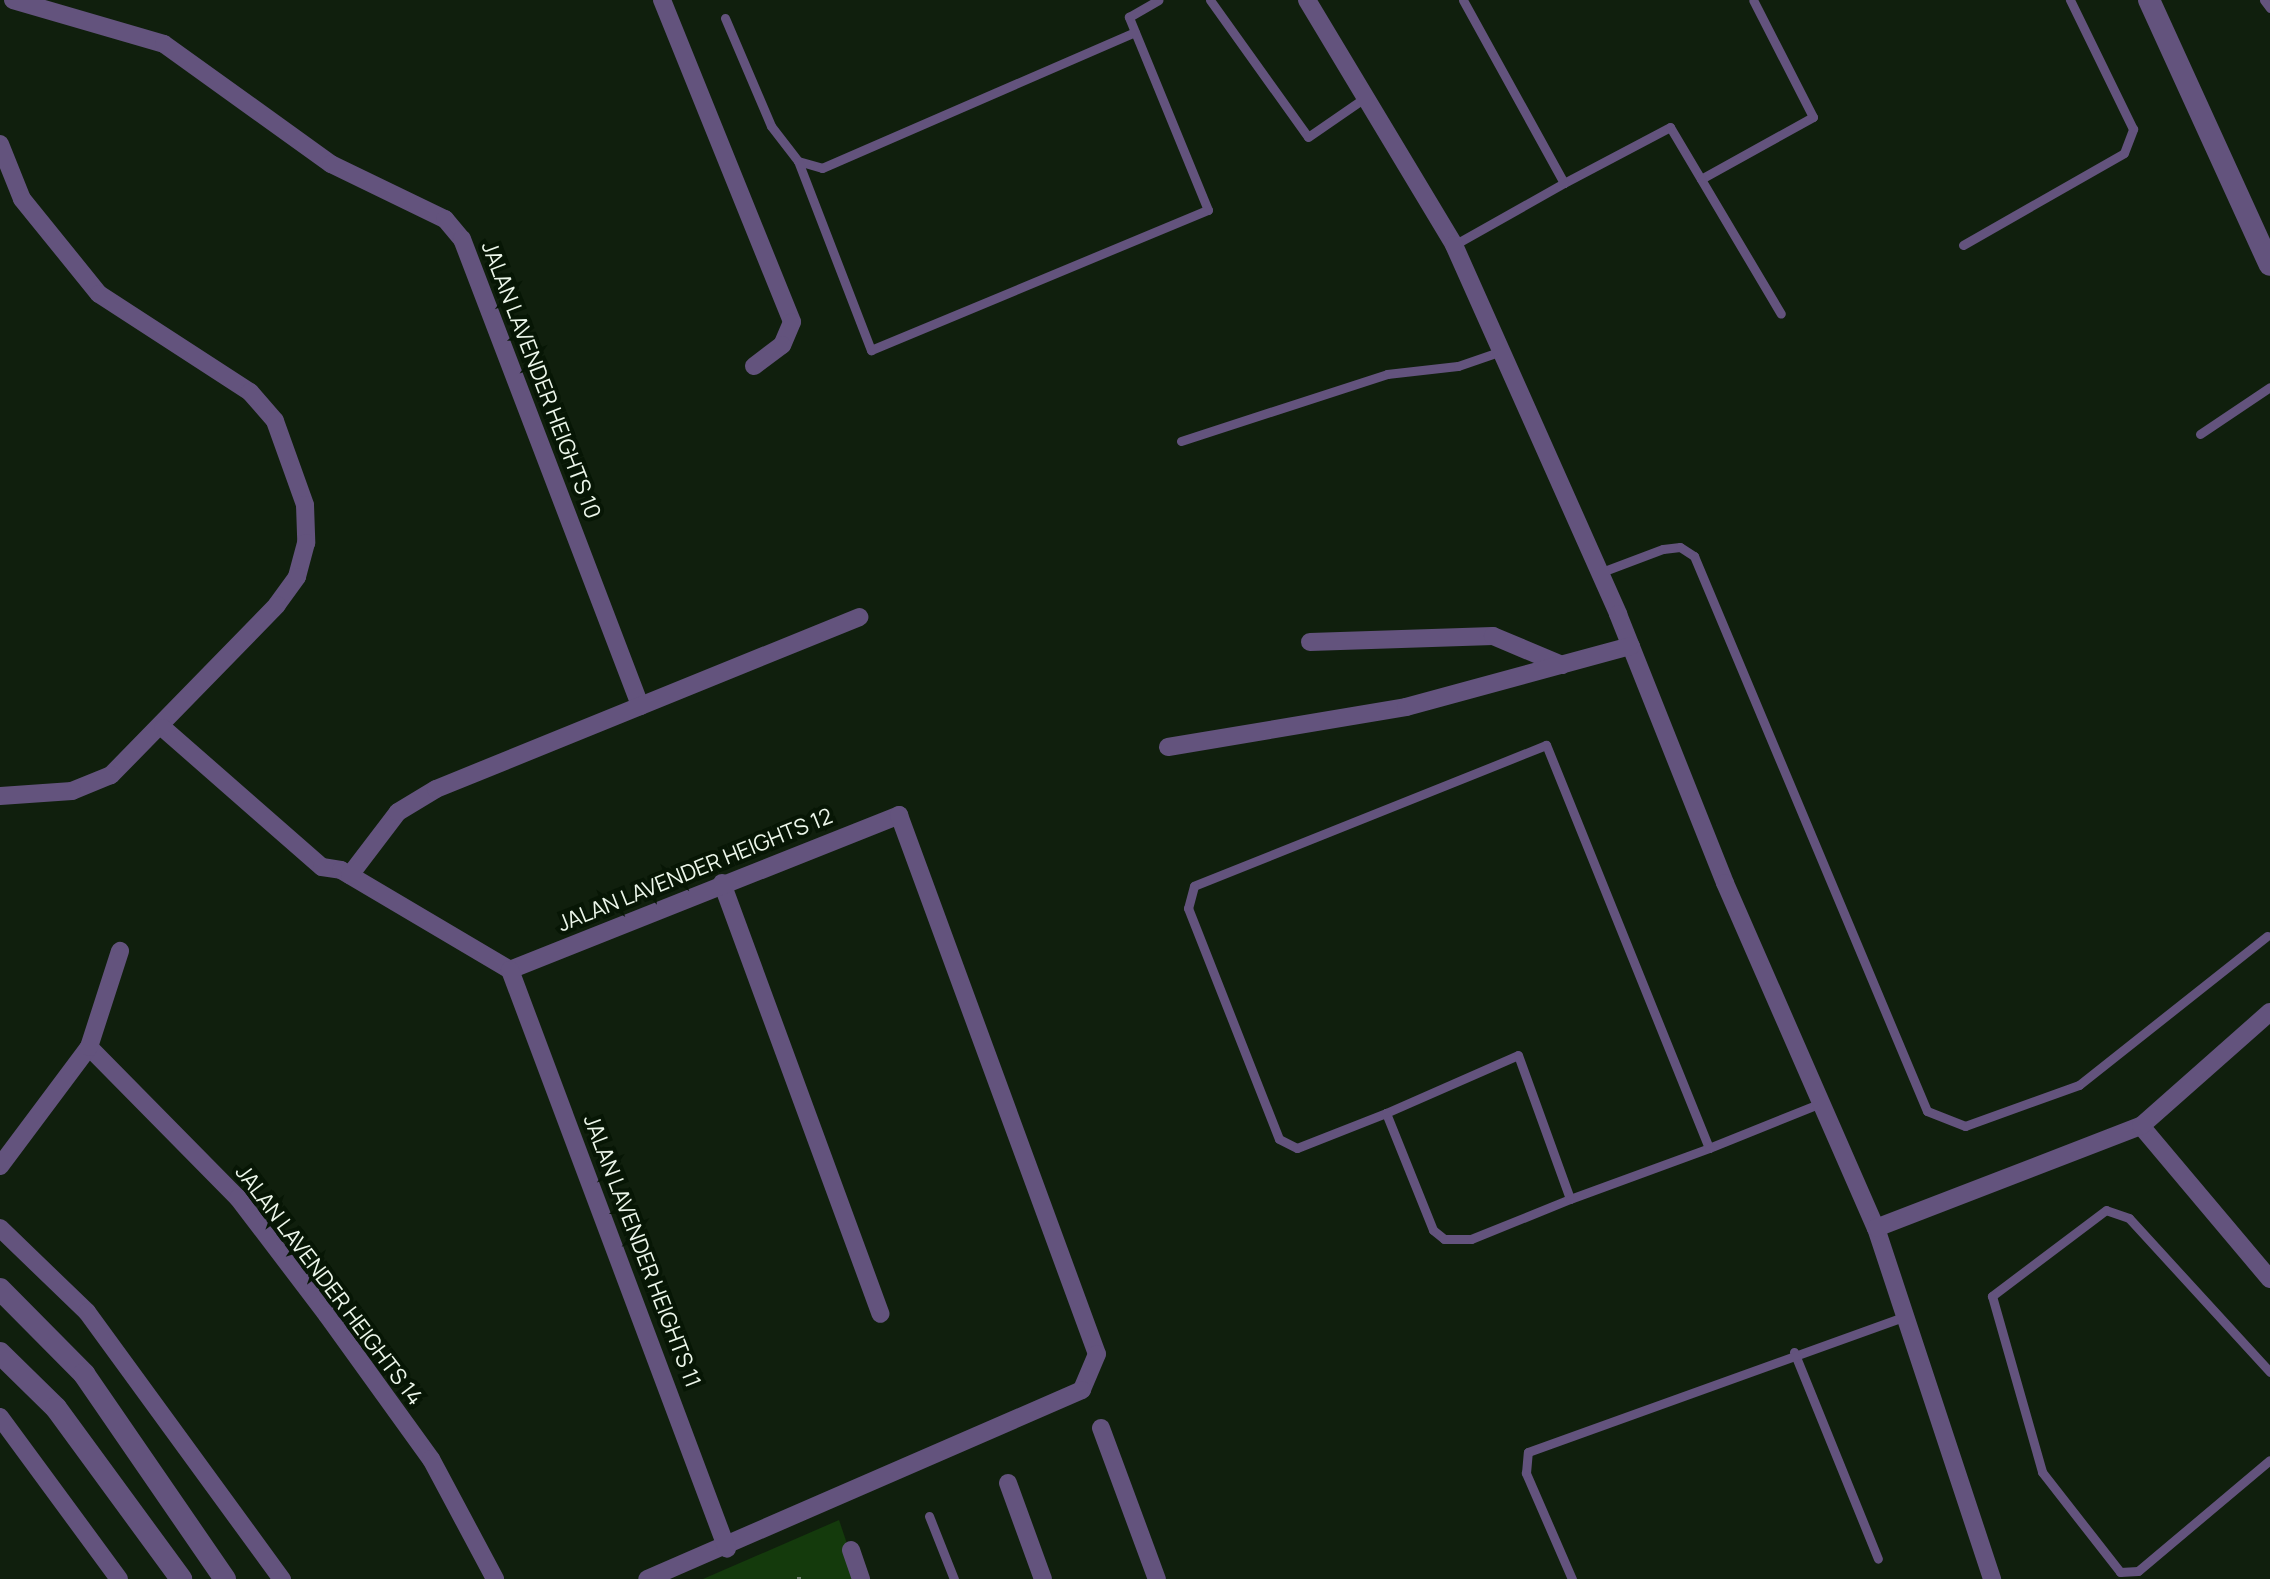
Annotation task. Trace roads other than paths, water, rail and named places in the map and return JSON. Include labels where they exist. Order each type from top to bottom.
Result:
[{"type":"street","name":"JALAN LAVENDER HEIGHTS 10","points":[[13,0],[164,44],[331,164],[445,219],[462,239],[640,706]]},
{"type":"street","points":[[662,0],[792,322],[782,345],[754,366]]},
{"type":"street","points":[[1307,0],[1454,245],[1631,646],[1725,883],[1824,1102],[1876,1228],[1992,1579]]},
{"type":"street","points":[[2149,0],[2270,265]]},
{"type":"street","points":[[0,144],[22,199],[99,294],[250,392],[291,456],[305,505],[297,577],[163,728],[111,775],[72,791],[0,796]]},
{"type":"street","points":[[350,875],[398,812],[436,789],[859,617]]},
{"type":"street","points":[[1310,642],[1493,636],[1562,665]]},
{"type":"street","points":[[1168,747],[1406,707],[1631,646]]},
{"type":"street","points":[[163,728],[322,867],[350,875],[510,970]]},
{"type":"street","name":"JALAN LAVENDER HEIGHTS 12","points":[[510,970],[899,815],[1097,1354],[1082,1390],[727,1549]]},
{"type":"street","points":[[722,883],[881,1314]]},
{"type":"street","points":[[0,1166],[89,1047],[120,951]]},
{"type":"street","name":"JALAN LAVENDER HEIGHTS 11","points":[[510,970],[727,1549]]},
{"type":"street","points":[[1876,1228],[2141,1126],[2270,1012]]},
{"type":"street","name":"JALAN LAVENDER HEIGHTS 14","points":[[89,1047],[238,1198],[431,1459],[495,1579]]},
{"type":"street","points":[[2141,1126],[2270,1279]]},
{"type":"street","points":[[0,1228],[87,1312],[282,1579]]},
{"type":"street","points":[[0,1289],[84,1374],[225,1579]]},
{"type":"street","points":[[0,1353],[56,1408],[181,1579]]},
{"type":"street","points":[[0,1417],[119,1579]]},
{"type":"street","points":[[1101,1428],[1157,1579]]},
{"type":"street","points":[[1008,1483],[1043,1579]]},
{"type":"street","points":[[647,1579],[727,1549]]},
{"type":"street","points":[[851,1550],[861,1579]]},
{"type":"lane","points":[[725,18],[771,126],[798,161],[871,350],[1208,210],[1129,17],[1159,0]]},
{"type":"lane","points":[[1210,0],[1308,137],[1366,97]]},
{"type":"lane","points":[[1463,0],[1564,183]]},
{"type":"lane","points":[[1701,179],[1813,117],[1753,0]]},
{"type":"lane","points":[[1963,245],[2124,153],[2133,129],[2070,0]]},
{"type":"lane","points":[[2264,0],[2270,8]]},
{"type":"lane","points":[[798,161],[822,168],[1135,32]]},
{"type":"lane","points":[[1454,245],[1670,127],[1781,314]]},
{"type":"lane","points":[[1181,441],[1387,374],[1458,366],[1499,352]]},
{"type":"lane","points":[[2200,434],[2270,387]]},
{"type":"lane","points":[[1599,573],[1663,549],[1680,547],[1694,556],[1927,1111],[1965,1126],[2079,1085],[2267,936]]},
{"type":"lane","points":[[1570,1199],[1518,1055],[1297,1148],[1279,1139],[1188,908],[1194,886],[1546,745],[1709,1148]]},
{"type":"lane","points":[[1386,1113],[1433,1230],[1444,1239],[1471,1239],[1824,1102]]},
{"type":"lane","points":[[2269,1368],[2129,1218],[2106,1210],[1992,1296],[2042,1472],[2120,1572],[2138,1571],[2270,1460]]},
{"type":"lane","points":[[1572,1579],[1526,1473],[1528,1452],[1794,1352],[1905,1316]]},
{"type":"lane","points":[[1794,1352],[1878,1559]]},
{"type":"lane","points":[[929,1516],[954,1579]]}]
